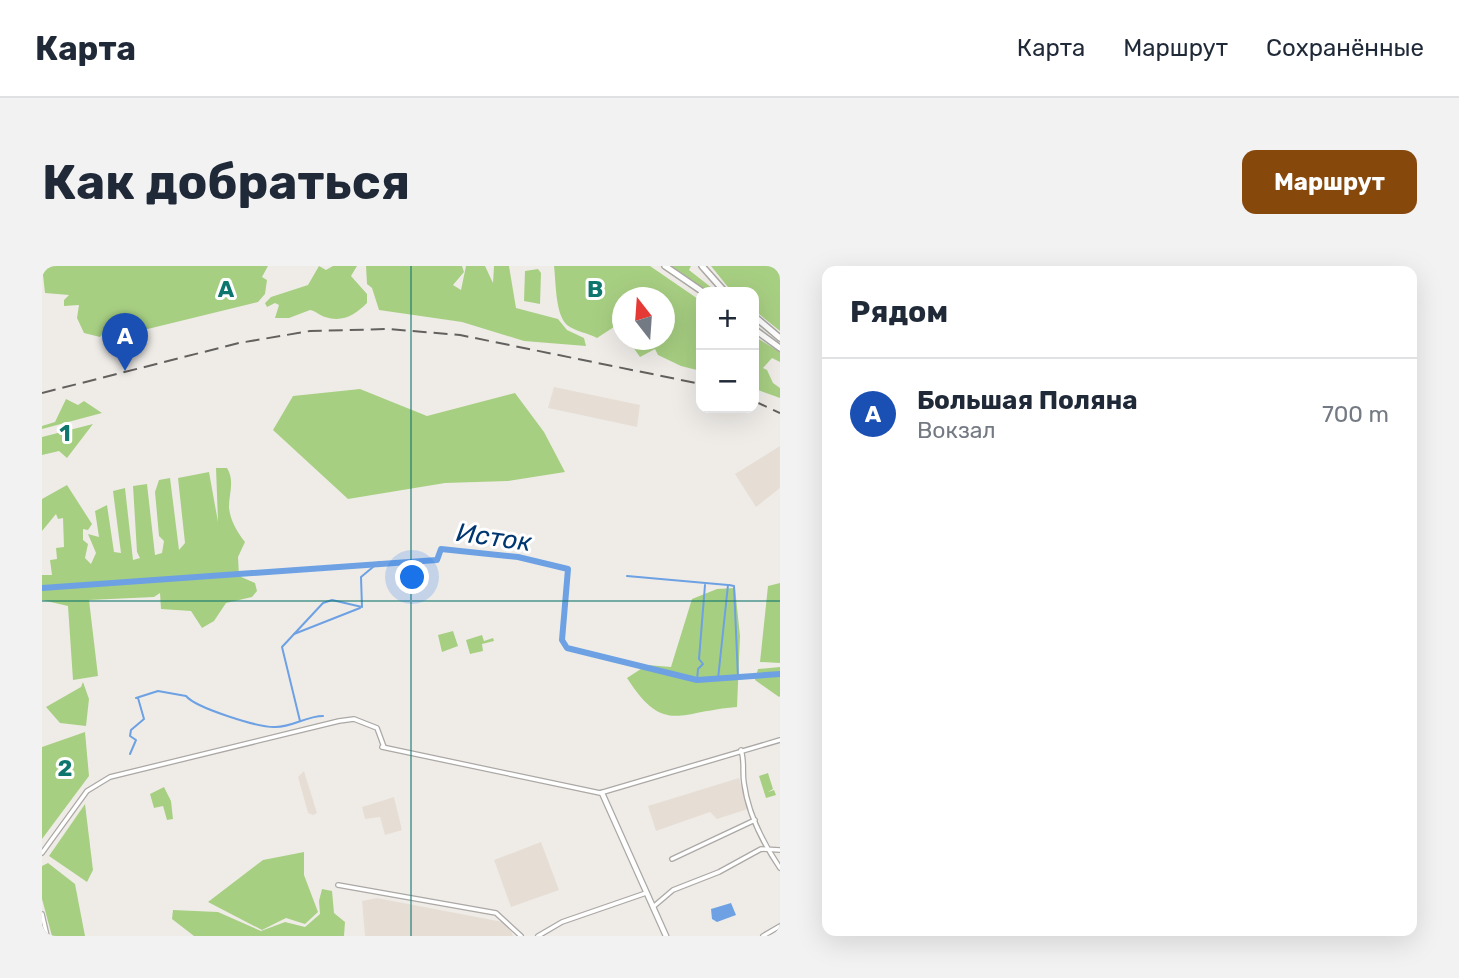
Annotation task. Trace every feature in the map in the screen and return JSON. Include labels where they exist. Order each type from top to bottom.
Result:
[{"type":"main road","points":[[665,266],[696,287]]},
{"type":"main road","points":[[702,266],[721,287]]},
{"type":"main road","points":[[759,320],[780,338]]},
{"type":"main road","points":[[759,333],[780,348]]},
{"type":"street","points":[[42,853],[87,792],[110,777],[339,721],[354,719],[377,728],[383,747],[602,793],[780,740]]},
{"type":"street","points":[[741,750],[745,766],[744,783],[755,820],[766,847],[780,868]]},
{"type":"street","points":[[602,793],[666,936]]},
{"type":"street","points":[[672,859],[755,820]]},
{"type":"street","points":[[653,907],[673,890],[719,872],[766,847],[780,850]]},
{"type":"street","points":[[338,885],[496,913],[519,934]]},
{"type":"street","points":[[538,936],[562,922],[646,893]]},
{"type":"street","points":[[42,914],[47,936]]},
{"type":"street","points":[[763,936],[780,926]]},
{"type":"shaded area","points":[[554,387],[640,405],[637,427],[548,408]]},
{"type":"shaded area","points":[[780,446],[780,488],[756,507],[735,474]]},
{"type":"shaded area","points":[[304,771],[317,813],[313,815],[308,813],[298,777]]},
{"type":"shaded area","points":[[739,778],[748,809],[717,819],[710,812],[656,831],[648,806]]},
{"type":"shaded area","points":[[394,797],[402,830],[385,835],[380,817],[365,819],[362,807]]},
{"type":"shaded area","points":[[541,842],[559,890],[511,907],[494,860]]},
{"type":"shaded area","points":[[377,898],[508,923],[513,936],[365,936],[362,901]]},
{"type":"green space","points":[[42,266],[268,266],[262,277],[267,280],[265,294],[258,302],[115,337],[113,323],[100,337],[84,333],[77,318],[79,305],[64,306],[64,300],[69,295],[45,293]]},
{"type":"green space","points":[[319,266],[326,270],[333,266],[357,266],[351,276],[367,294],[367,303],[354,314],[338,319],[310,310],[289,318],[275,318],[279,305],[275,303],[267,307],[265,303],[271,297],[308,285]]},
{"type":"green space","points":[[366,266],[462,266],[464,272],[453,285],[461,290],[466,266],[485,266],[493,283],[494,266],[509,266],[516,308],[558,319],[567,330],[584,338],[586,346],[524,341],[462,322],[379,310],[372,288],[367,284]]},
{"type":"green space","points":[[554,266],[650,266],[696,298],[696,370],[658,355],[656,350],[675,350],[675,287],[612,287],[612,328],[597,338],[567,325],[560,313]]},
{"type":"green space","points":[[670,266],[691,266],[689,270],[711,287],[699,287]]},
{"type":"green space","points":[[711,266],[780,266],[780,331],[759,314],[759,287],[728,287]]},
{"type":"green space","points":[[538,269],[541,273],[540,304],[524,301],[525,271]]},
{"type":"green space","points":[[759,339],[780,352],[780,362],[772,358],[763,368],[780,388],[780,398],[759,390]]},
{"type":"green space","points":[[635,350],[653,350],[640,357]]},
{"type":"green space","points":[[360,389],[427,416],[515,393],[544,432],[565,472],[508,481],[445,483],[348,499],[273,430],[293,396]]},
{"type":"green space","points":[[66,399],[78,405],[84,401],[102,413],[42,429],[42,426],[55,422]]},
{"type":"green space","points":[[93,424],[67,458],[59,451],[42,455],[42,437]]},
{"type":"green space","points":[[216,468],[227,468],[229,473],[230,512],[234,526],[245,542],[238,557],[239,576],[255,583],[257,591],[252,597],[226,603],[214,621],[202,628],[191,611],[161,609],[160,593],[154,597],[89,600],[98,676],[73,680],[68,606],[42,600],[42,575],[52,575],[50,560],[57,559],[56,548],[64,547],[63,518],[58,519],[56,514],[42,531],[42,499],[67,485],[92,524],[88,530],[83,529],[83,540],[88,544],[85,558],[91,564],[96,553],[88,534],[99,537],[95,511],[107,505],[114,552],[121,553],[113,491],[125,488],[133,560],[140,558],[137,552],[133,486],[147,484],[155,555],[162,553],[164,541],[159,536],[155,492],[159,480],[170,478],[179,550],[185,543],[178,478],[209,472],[218,522]]},
{"type":"green space","points":[[780,583],[780,663],[760,662],[768,586]]},
{"type":"green space","points":[[735,588],[740,636],[737,707],[674,716],[652,708],[627,678],[647,665],[671,667],[692,599],[717,589]]},
{"type":"green space","points":[[453,631],[458,646],[442,652],[438,635]]},
{"type":"green space","points":[[482,635],[484,641],[493,638],[494,641],[482,644],[483,651],[470,654],[466,640]]},
{"type":"green space","points":[[780,667],[779,697],[755,680],[758,669]]},
{"type":"green space","points":[[83,682],[89,699],[86,726],[60,723],[46,707],[81,687]]},
{"type":"green space","points":[[85,732],[89,776],[42,839],[42,747]]},
{"type":"green space","points":[[768,773],[773,789],[768,792],[774,790],[776,795],[766,798],[759,776]]},
{"type":"green space","points":[[164,787],[171,801],[173,819],[167,820],[163,806],[154,808],[150,794]]},
{"type":"green space","points":[[85,804],[93,870],[87,882],[49,856]]},
{"type":"green space","points":[[304,852],[304,875],[318,912],[305,924],[286,918],[262,930],[208,902],[263,860]]},
{"type":"green space","points":[[48,863],[75,884],[85,936],[52,936],[42,899],[42,866]]},
{"type":"green space","points":[[322,889],[332,891],[334,913],[345,922],[344,936],[194,936],[172,919],[173,910],[218,912],[261,931],[285,922],[305,927],[320,914]]},
{"type":"water","points":[[731,903],[736,915],[717,922],[712,919],[711,909]]},
{"type":"waterway","name":"Исток","points":[[42,588],[437,560],[441,549],[518,557],[568,569],[562,640],[567,648],[697,680],[780,674]]},
{"type":"waterway","points":[[300,721],[282,647],[323,603],[332,600],[362,607],[361,577],[379,562]]},
{"type":"waterway","points":[[627,576],[728,585],[718,679]]},
{"type":"waterway","points":[[697,680],[698,669],[703,664],[699,659],[705,585]]},
{"type":"waterway","points":[[729,585],[734,586],[738,677]]},
{"type":"waterway","points":[[294,634],[360,608]]},
{"type":"waterway","points":[[136,698],[158,691],[186,696],[227,716],[274,727],[323,716]]},
{"type":"waterway","points":[[130,754],[136,740],[130,736],[131,730],[144,719],[138,698]]},
{"type":"railway","points":[[42,393],[239,343],[310,331],[389,329],[460,335],[696,383]]},
{"type":"railway","points":[[759,403],[780,413]]},
{"type":"place","name":"Большая Поляна","points":[[125,371]]}]
